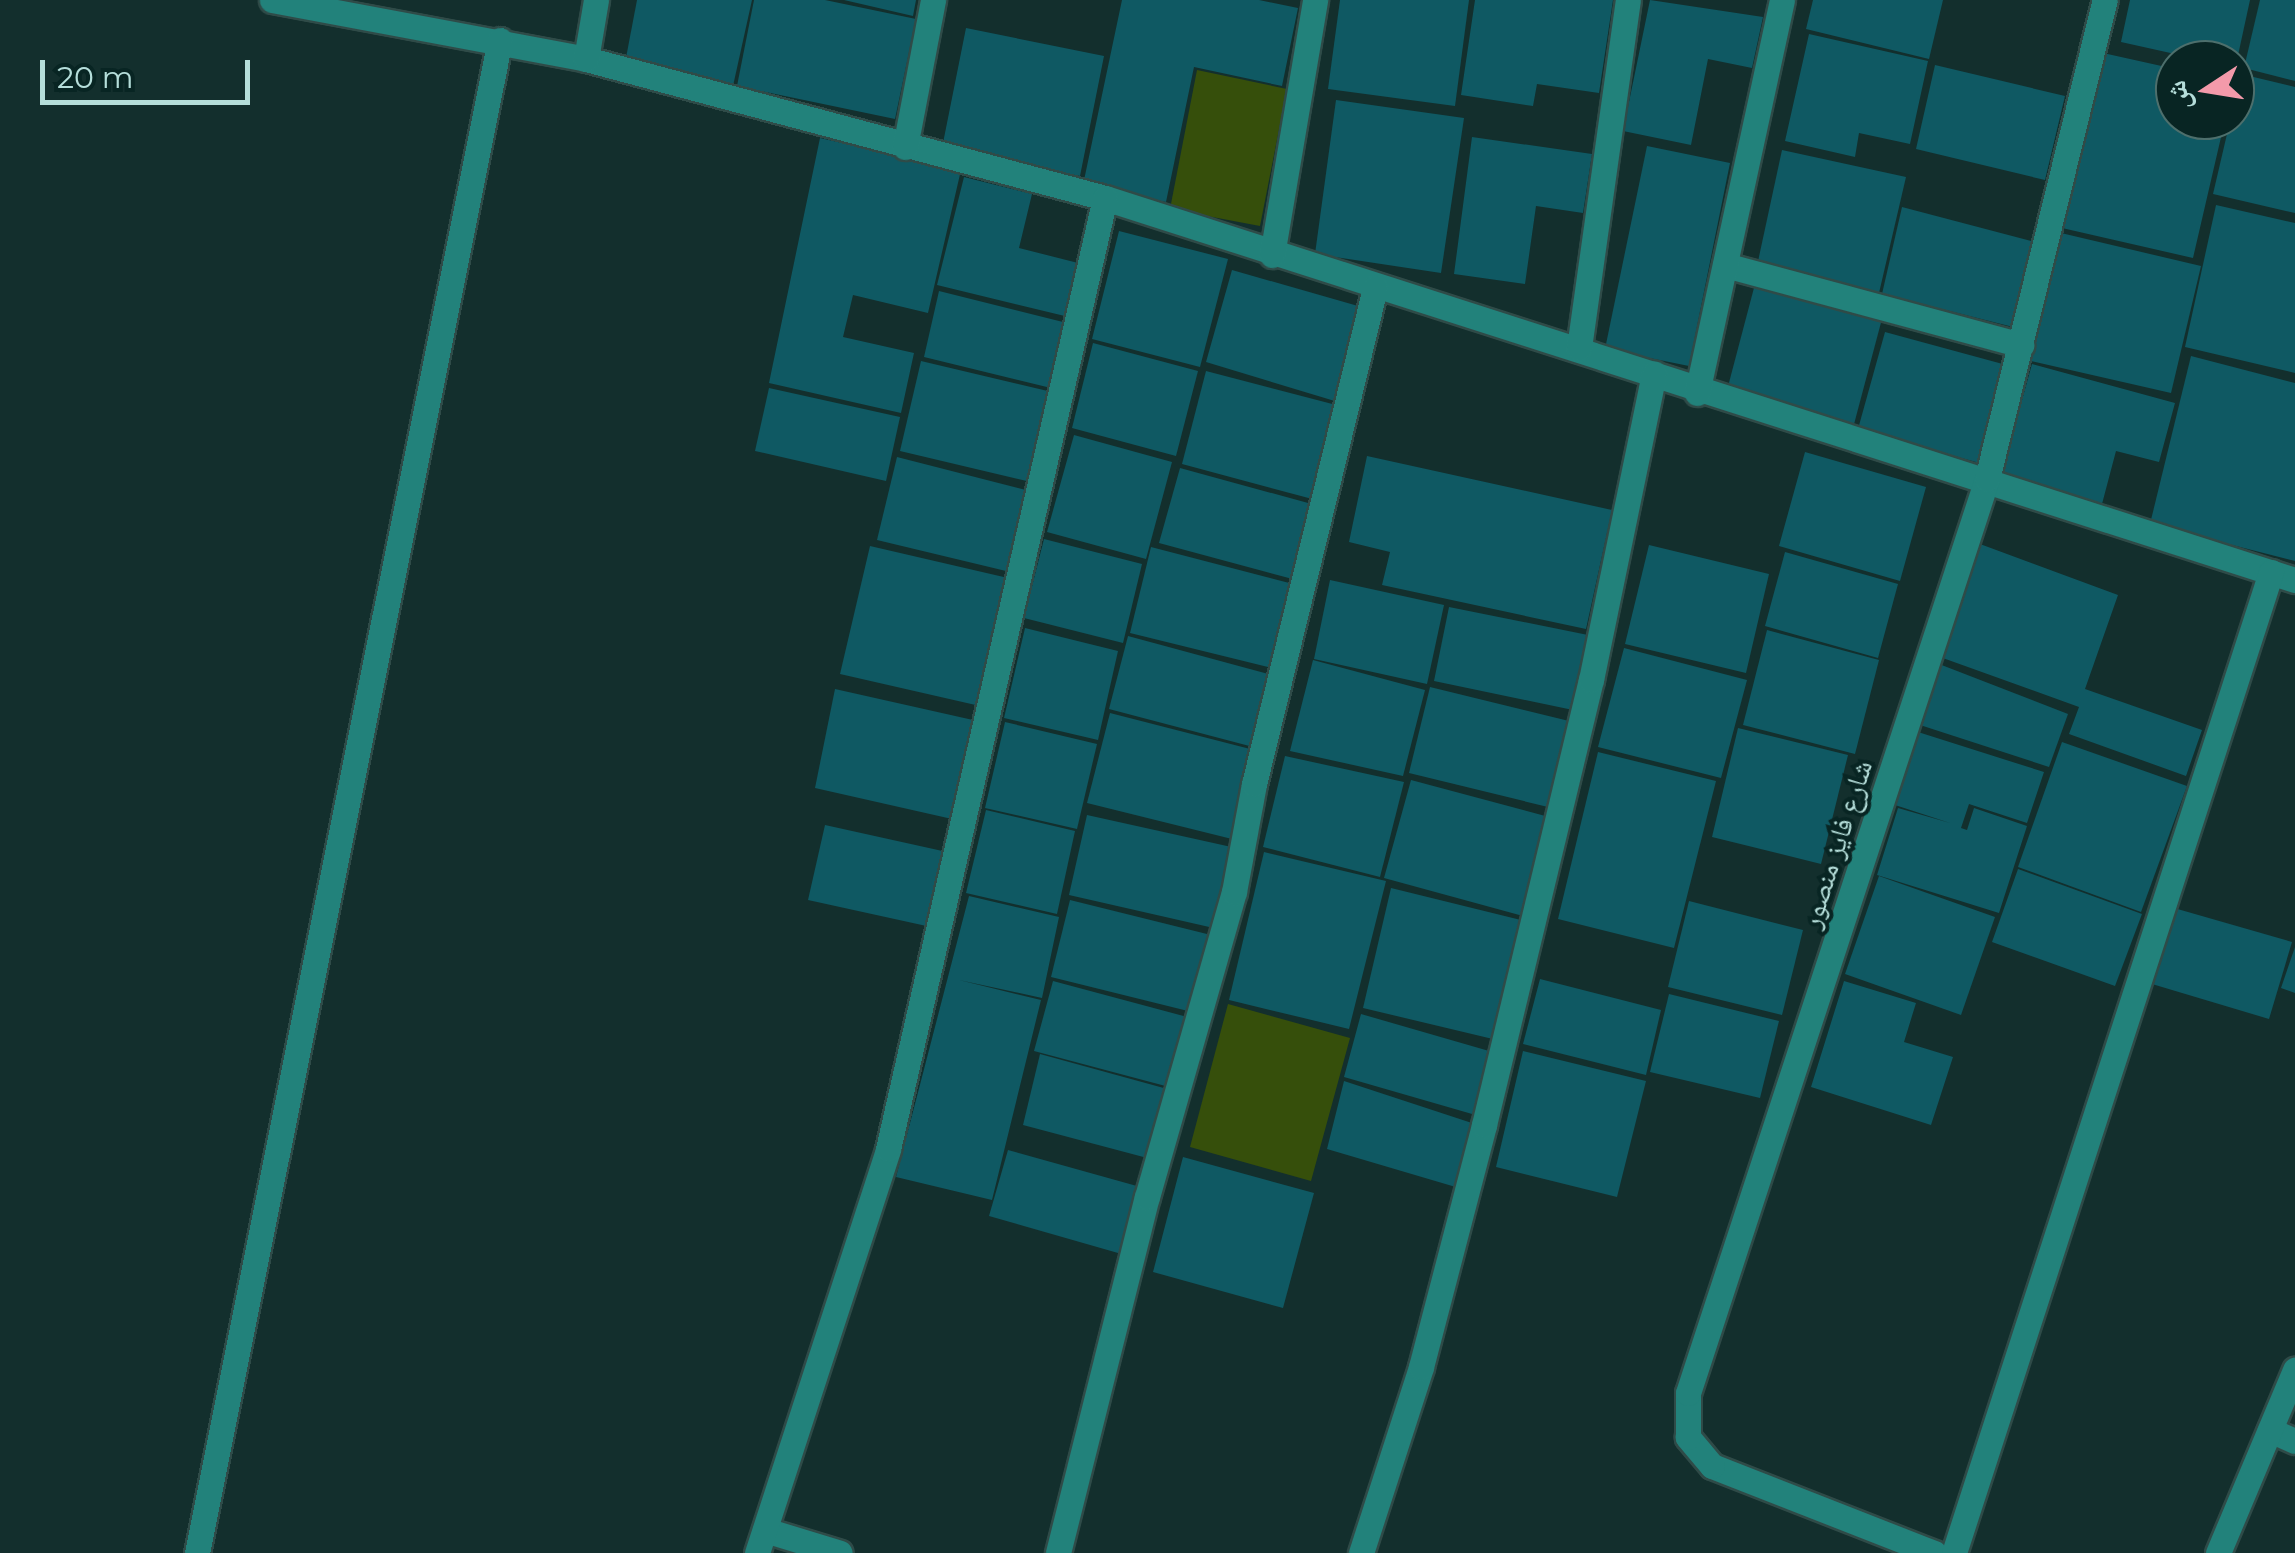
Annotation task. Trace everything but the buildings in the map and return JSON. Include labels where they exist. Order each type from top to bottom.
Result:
[{"type":"street","points":[[272,0],[586,59],[905,148],[1104,198],[1375,288],[1579,348],[1654,373],[1698,393],[1988,479],[2283,576],[1954,1553]]},
{"type":"street","points":[[586,59],[596,0]]},
{"type":"street","points":[[905,148],[934,0]]},
{"type":"street","points":[[1272,255],[1315,0]]},
{"type":"street","points":[[1579,348],[1628,0]]},
{"type":"street","points":[[1698,393],[1782,0]]},
{"type":"street","name":"شارع فايز منصور","points":[[1934,1553],[1712,1466],[1688,1437],[1688,1393],[1988,479],[2104,0]]},
{"type":"street","points":[[197,1553],[500,40]]},
{"type":"street","points":[[840,1553],[761,1541],[888,1150],[1104,198]]},
{"type":"street","points":[[1725,266],[2020,345]]},
{"type":"street","points":[[1058,1553],[1147,1197],[1234,892],[1254,784],[1375,288]]},
{"type":"street","points":[[1361,1553],[1421,1367],[1484,1125],[1591,680],[1654,373]]},
{"type":"street","points":[[2218,1553],[2295,1370]]},
{"type":"street","points":[[2270,1430],[2295,1442]]},
{"type":"green space","points":[[1197,70],[1287,89],[1260,226],[1170,209]]},
{"type":"green space","points":[[1228,1004],[1350,1038],[1311,1181],[1190,1147]]}]
